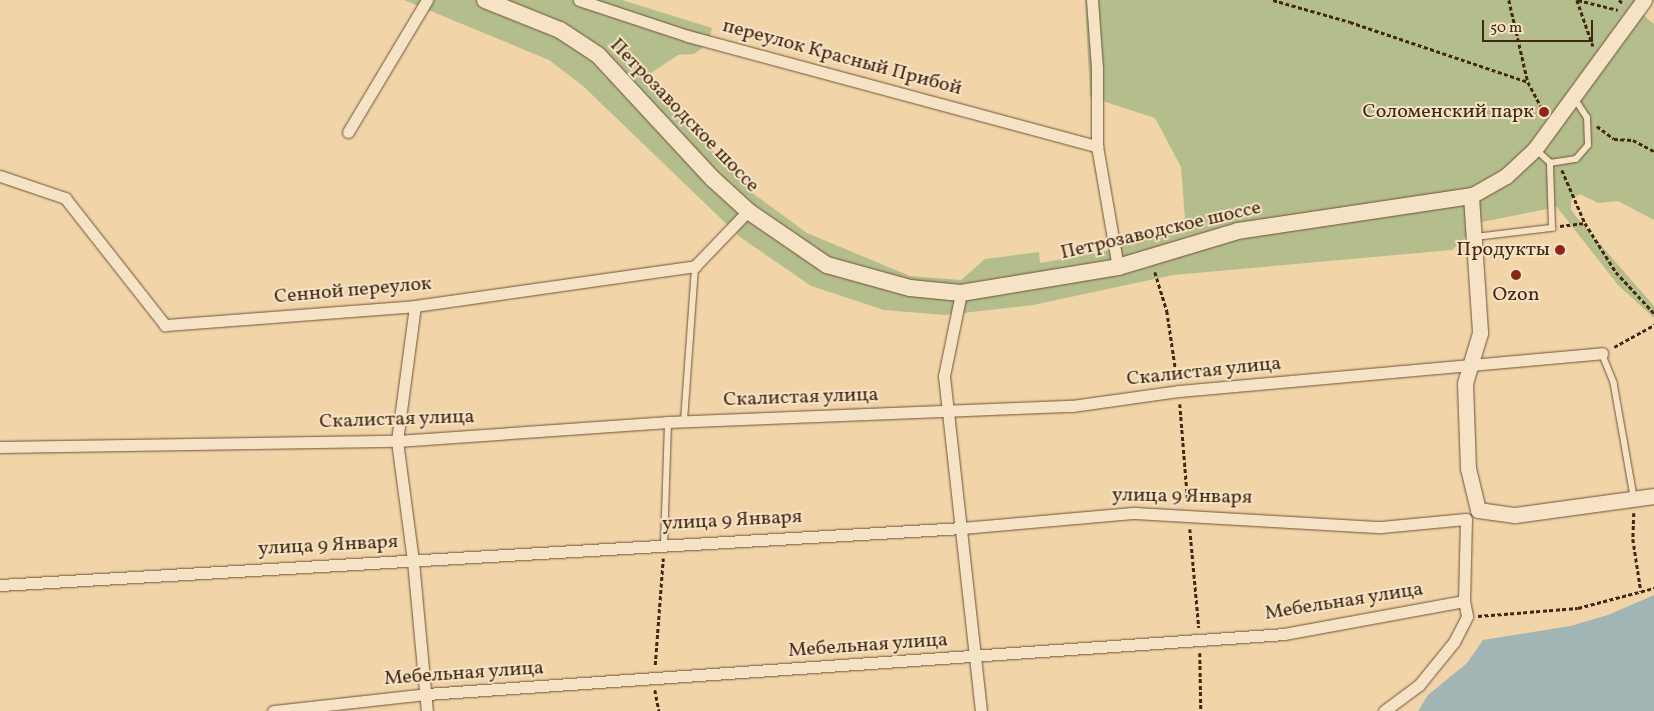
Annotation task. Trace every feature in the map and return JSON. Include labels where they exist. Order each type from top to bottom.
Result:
[{"type":"main road","name":"Петрозаводское шоссе","points":[[485,0],[560,30],[598,55],[713,179],[748,211],[827,265],[910,288],[961,292],[1118,267],[1238,232],[1471,196]]},
{"type":"street","points":[[348,132],[427,0]]},
{"type":"street","name":"переулок Красный Прибой","points":[[579,0],[688,36],[1096,146]]},
{"type":"street","points":[[1092,0],[1097,68],[1096,146],[1118,267]]},
{"type":"street","name":"Петрозаводское шоссе","points":[[1471,196],[1506,176],[1535,149],[1644,0]]},
{"type":"street","name":"Сенной переулок","points":[[0,176],[65,198],[165,325],[415,306],[695,266]]},
{"type":"street","points":[[1471,196],[1480,333],[1465,383],[1468,468],[1478,510]]},
{"type":"street","points":[[695,266],[748,211]]},
{"type":"street","points":[[961,292],[944,376],[950,412],[981,711]]},
{"type":"street","points":[[415,306],[397,441],[414,561],[428,694],[427,711]]},
{"type":"street","name":"Скалистая улица","points":[[0,447],[397,441],[684,421],[1072,406],[1179,391],[1602,353]]},
{"type":"street","points":[[1384,711],[1419,685],[1454,642],[1467,616],[1464,601],[1466,519],[1478,510],[1514,515],[1634,497],[1654,496]]},
{"type":"street","name":"улица 9 Января","points":[[0,585],[414,561],[664,544],[962,528],[1135,513],[1188,514],[1381,527],[1466,519]]},
{"type":"street","name":"Мебельная улица","points":[[274,711],[428,694],[654,680],[1200,638],[1284,634],[1464,601]]},
{"type":"lane","points":[[1535,149],[1550,162],[1559,162],[1576,159],[1588,145],[1587,118],[1574,98]]},
{"type":"lane","points":[[1475,237],[1552,228],[1550,162]]},
{"type":"lane","points":[[684,421],[695,266]]},
{"type":"lane","points":[[1602,353],[1614,382],[1634,497]]},
{"type":"lane","points":[[664,544],[668,422]]},
{"type":"path","points":[[1273,0],[1350,22],[1528,82]]},
{"type":"path","points":[[1508,0],[1528,82],[1553,126]]},
{"type":"path","points":[[1578,0],[1634,14]]},
{"type":"path","points":[[1578,0],[1599,62]]},
{"type":"path","points":[[1587,118],[1614,139],[1633,140],[1654,151]]},
{"type":"path","points":[[1559,162],[1585,223],[1616,272],[1654,313]]},
{"type":"path","points":[[1552,228],[1585,223]]},
{"type":"path","points":[[1151,258],[1167,311],[1179,391],[1200,638],[1201,711]]},
{"type":"path","points":[[1602,353],[1654,325]]},
{"type":"path","points":[[1634,497],[1633,539],[1641,591]]},
{"type":"path","points":[[659,711],[654,680],[664,544]]},
{"type":"path","points":[[1467,616],[1511,615],[1578,608],[1654,588]]},
{"type":"green space","points":[[404,0],[622,0],[712,28],[708,44],[694,54],[678,55],[648,75],[652,86],[755,195],[807,233],[910,276],[961,280],[985,259],[1039,252],[1040,263],[1106,251],[1185,219],[1181,167],[1155,118],[1090,97],[1085,0],[1651,0],[1641,13],[1654,24],[1654,220],[1618,201],[1598,203],[1580,194],[1571,200],[1571,210],[1654,306],[1654,318],[1618,285],[1557,207],[1482,222],[1452,250],[1173,275],[1033,305],[945,315],[884,310],[811,286],[740,237],[583,86],[549,60]]},
{"type":"shaded area","points":[[1654,595],[1654,711],[1418,711],[1428,695],[1467,663],[1483,640],[1570,626],[1608,615]]},
{"type":"place","name":"Соломенский парк","points":[[1544,112]]},
{"type":"place","name":"Продукты","points":[[1560,250]]},
{"type":"place","name":"Ozon","points":[[1516,275]]}]
